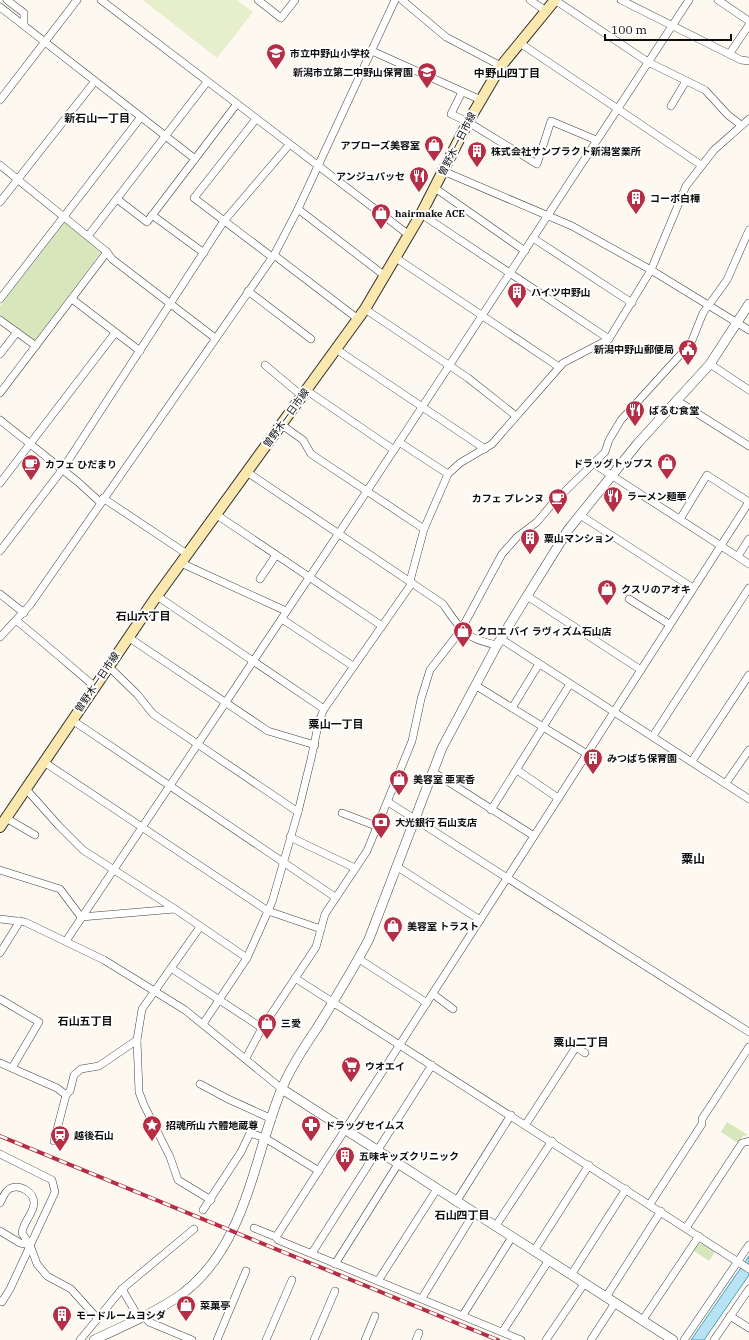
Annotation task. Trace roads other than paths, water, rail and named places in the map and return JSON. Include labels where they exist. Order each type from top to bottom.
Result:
[{"type":"main road","name":"曽野木一日市線","points":[[0,827],[128,637],[365,309],[386,276],[421,214],[468,122],[501,66],[555,0]]},
{"type":"street","points":[[7,0],[24,13],[24,25]]},
{"type":"street","points":[[0,100],[77,0]]},
{"type":"street","points":[[101,0],[409,235]]},
{"type":"street","points":[[258,0],[281,18],[295,0]]},
{"type":"street","points":[[0,637],[24,613],[273,256],[298,209],[396,0]]},
{"type":"street","points":[[402,0],[446,36],[501,66]]},
{"type":"street","points":[[530,0],[546,11]]},
{"type":"street","points":[[555,0],[648,62],[705,90],[728,115],[741,126]]},
{"type":"street","points":[[622,0],[730,53],[741,60],[749,61]]},
{"type":"street","points":[[66,941],[422,408],[525,251],[547,214],[689,0]]},
{"type":"street","points":[[718,0],[749,20]]},
{"type":"street","points":[[0,7],[195,159]]},
{"type":"street","points":[[730,53],[749,25]]},
{"type":"street","points":[[520,43],[701,164]]},
{"type":"street","points":[[372,51],[481,100]]},
{"type":"street","points":[[0,202],[95,81]]},
{"type":"street","points":[[671,106],[686,81]]},
{"type":"street","points":[[88,236],[164,135],[207,82]]},
{"type":"street","points":[[462,92],[451,114],[468,122],[537,164],[551,121],[596,140]]},
{"type":"street","points":[[117,199],[147,222],[236,104]]},
{"type":"street","points":[[0,299],[141,117]]},
{"type":"street","points":[[203,1024],[247,958],[268,911],[298,812],[315,745],[319,721],[324,709],[411,582],[424,530],[448,474],[460,463],[492,444],[559,367],[609,339],[651,270],[682,193],[701,164],[749,118]]},
{"type":"street","points":[[256,119],[194,198],[358,319]]},
{"type":"street","points":[[0,551],[62,470],[171,305],[224,221],[288,144]]},
{"type":"street","points":[[0,165],[88,236],[107,252],[112,259],[215,338]]},
{"type":"street","points":[[444,171],[572,226],[651,270],[749,330]]},
{"type":"street","points":[[435,188],[525,251]]},
{"type":"street","points":[[298,209],[386,276]]},
{"type":"street","points":[[421,214],[609,339]]},
{"type":"street","points":[[152,215],[204,253]]},
{"type":"street","points":[[246,1058],[262,1028],[316,947],[326,914],[367,850],[412,741],[421,699],[430,670],[461,630],[502,554],[517,537],[537,522],[553,503],[605,452],[609,440],[621,420],[691,343],[708,306],[727,280],[749,230]]},
{"type":"street","points":[[533,238],[632,303]]},
{"type":"street","points":[[0,393],[107,252]]},
{"type":"street","points":[[396,258],[559,367]]},
{"type":"street","points":[[248,291],[311,339]]},
{"type":"street","points":[[72,299],[140,351]]},
{"type":"street","points":[[94,1340],[169,1302],[192,1285],[212,1263],[226,1244],[237,1221],[282,1089],[299,1055],[359,959],[379,915],[414,818],[448,736],[475,685],[499,642],[561,540],[611,475],[676,400],[710,364],[749,304]]},
{"type":"street","points":[[365,309],[450,365],[516,416]]},
{"type":"street","points":[[0,320],[36,346]]},
{"type":"street","points":[[0,354],[17,332]]},
{"type":"street","points":[[0,483],[115,333]]},
{"type":"street","points":[[336,349],[484,449]]},
{"type":"street","points":[[710,364],[749,390]]},
{"type":"street","points":[[265,365],[304,393],[394,450]]},
{"type":"street","points":[[676,400],[749,446]]},
{"type":"street","points":[[0,420],[102,500],[187,554]]},
{"type":"street","points":[[282,425],[303,440],[311,454],[424,530]]},
{"type":"street","points":[[399,442],[448,474]]},
{"type":"street","points":[[594,464],[749,564]]},
{"type":"street","points":[[247,472],[443,604],[461,630],[479,642],[499,642],[539,664],[749,799]]},
{"type":"street","points":[[276,1237],[669,624],[749,502],[707,475],[680,519]]},
{"type":"street","points":[[217,515],[382,626]]},
{"type":"street","points":[[580,516],[693,588]]},
{"type":"street","points":[[738,556],[749,539]]},
{"type":"street","points":[[260,579],[276,555]]},
{"type":"street","points":[[181,563],[286,611]]},
{"type":"street","points":[[653,736],[749,588]]},
{"type":"street","points":[[0,594],[24,613]]},
{"type":"street","points":[[157,596],[324,709]]},
{"type":"street","points":[[527,596],[640,670]]},
{"type":"street","points":[[629,599],[669,624]]},
{"type":"street","points":[[282,619],[353,666]]},
{"type":"street","points":[[17,621],[56,652],[62,660],[94,686]]},
{"type":"street","points":[[128,637],[268,732],[315,745]]},
{"type":"street","points":[[512,708],[539,664]]},
{"type":"street","points":[[108,666],[137,694],[153,714],[298,812]]},
{"type":"street","points":[[692,761],[749,674]]},
{"type":"street","points":[[491,810],[570,684]]},
{"type":"street","points":[[475,685],[587,754]]},
{"type":"street","points":[[72,720],[335,898]]},
{"type":"street","points":[[726,784],[749,750]]},
{"type":"street","points":[[44,762],[141,828],[268,911],[321,929]]},
{"type":"street","points":[[516,770],[558,798]]},
{"type":"street","points":[[433,772],[534,836]]},
{"type":"street","points":[[26,788],[70,838],[83,850],[175,909],[247,958]]},
{"type":"street","points":[[388,802],[749,1032]]},
{"type":"street","points":[[342,813],[376,826]]},
{"type":"street","points":[[6,818],[35,835]]},
{"type":"street","points":[[290,837],[355,868]]},
{"type":"street","points":[[396,866],[480,920]]},
{"type":"street","points":[[0,870],[60,889],[81,917]]},
{"type":"street","points":[[81,917],[175,909]]},
{"type":"street","points":[[0,919],[20,921],[66,941],[104,960],[185,1010],[246,1058],[282,1089],[672,1340]]},
{"type":"street","points":[[0,953],[20,921]]},
{"type":"street","points":[[200,927],[142,1009],[137,1040],[139,1092],[170,1157],[178,1180],[211,1200]]},
{"type":"street","points":[[359,959],[427,1003]]},
{"type":"street","points":[[171,968],[262,1028]]},
{"type":"street","points":[[296,978],[749,1268]]},
{"type":"street","points":[[433,994],[453,1009]]},
{"type":"street","points":[[0,1000],[39,1022],[12,1068]]},
{"type":"street","points":[[54,1141],[66,1096],[70,1091],[74,1075],[77,1071],[99,1066],[137,1040]]},
{"type":"street","points":[[526,1124],[576,1047],[585,1053]]},
{"type":"street","points":[[650,1204],[702,1124],[702,1119],[749,1047]]},
{"type":"street","points":[[0,1063],[57,1088],[66,1096]]},
{"type":"street","points":[[312,1253],[432,1065]]},
{"type":"street","points":[[200,1084],[228,1099],[272,1118]]},
{"type":"street","points":[[456,1202],[511,1115]]},
{"type":"street","points":[[203,1210],[242,1152],[250,1133],[265,1138],[319,1171]]},
{"type":"street","points":[[495,1227],[552,1141]]},
{"type":"street","points":[[686,1228],[742,1143],[749,1141]]},
{"type":"street","points":[[0,1154],[52,1180],[56,1192],[10,1289],[2,1302],[0,1301]]},
{"type":"street","points":[[335,1264],[398,1164]]},
{"type":"street","points":[[534,1251],[590,1165]]},
{"type":"street","points":[[0,1203],[6,1191],[11,1188],[20,1187],[29,1192],[33,1197],[34,1205],[22,1229],[16,1234],[7,1235]]},
{"type":"street","points":[[378,1281],[437,1189]]},
{"type":"street","points":[[571,1275],[626,1189]]},
{"type":"street","points":[[606,1297],[661,1211]]},
{"type":"street","points":[[422,1298],[474,1213]]},
{"type":"street","points":[[254,1228],[276,1237],[278,1240],[312,1253],[335,1264],[503,1331],[521,1340]]},
{"type":"street","points":[[22,1229],[23,1237],[30,1245],[37,1264],[47,1276],[71,1289],[97,1318]]},
{"type":"street","points":[[80,1340],[122,1289],[194,1229]]},
{"type":"street","points":[[0,1231],[20,1243],[30,1245]]},
{"type":"street","points":[[642,1321],[699,1236]]},
{"type":"street","points":[[463,1315],[512,1237]]},
{"type":"street","points":[[684,1340],[740,1263],[749,1245]]},
{"type":"street","points":[[503,1331],[549,1260]]},
{"type":"street","points":[[217,1340],[246,1271]]},
{"type":"street","points":[[266,1340],[292,1280]]},
{"type":"street","points":[[546,1340],[584,1284]]},
{"type":"street","points":[[122,1289],[142,1317],[149,1322],[192,1340]]},
{"type":"street","points":[[714,1340],[749,1289]]},
{"type":"street","points":[[314,1340],[335,1291]]},
{"type":"street","points":[[591,1340],[615,1304]]},
{"type":"street","points":[[365,1340],[374,1316]]},
{"type":"street","points":[[730,1316],[749,1328]]},
{"type":"water","points":[[749,1256],[749,1275],[704,1340],[691,1340]]},
{"type":"railway","points":[[0,1136],[498,1340]]},
{"type":"place","name":"市立中野山小学校","points":[[276,70]]},
{"type":"place","name":"新潟市立第二中野山保育園","points":[[427,89]]},
{"type":"place","name":"アプローズ美容室","points":[[434,162]]},
{"type":"place","name":"株式会社サンプラクト新潟営業所","points":[[477,168]]},
{"type":"place","name":"アンジュパッセ","points":[[419,193]]},
{"type":"place","name":"コーポ白樺","points":[[636,215]]},
{"type":"place","name":"hairmake ACE","points":[[381,230]]},
{"type":"place","name":"ハイツ中野山","points":[[517,309]]},
{"type":"place","name":"新潟中野山郵便局","points":[[688,366]]},
{"type":"place","name":"ばるむ食堂","points":[[635,427]]},
{"type":"place","name":"ドラッグトップス","points":[[667,480]]},
{"type":"place","name":"カフェ ひだまり","points":[[31,481]]},
{"type":"place","name":"ラーメン麺華","points":[[613,513]]},
{"type":"place","name":"カフェ プレンヌ","points":[[558,515]]},
{"type":"place","name":"粟山マンション","points":[[530,555]]},
{"type":"place","name":"クスリのアオキ","points":[[607,606]]},
{"type":"place","name":"クロエ バイ ラヴィズム石山店","points":[[463,648]]},
{"type":"place","name":"みつばち保育園","points":[[593,775]]},
{"type":"place","name":"美容室 亜実香","points":[[399,796]]},
{"type":"place","name":"大光銀行 石山支店","points":[[381,839]]},
{"type":"place","name":"美容室 トラスト","points":[[393,943]]},
{"type":"place","name":"三愛","points":[[267,1040]]},
{"type":"place","name":"ウオエイ","points":[[351,1083]]},
{"type":"place","name":"招魂所山 六體地蔵尊","points":[[152,1142]]},
{"type":"place","name":"ドラッグセイムス","points":[[311,1142]]},
{"type":"place","name":"越後石山","points":[[60,1152]]},
{"type":"place","name":"五味キッズクリニック","points":[[345,1173]]},
{"type":"place","name":"菜菓亭","points":[[186,1322]]},
{"type":"place","name":"モードルームヨシダ","points":[[62,1332]]},
{"type":"district","name":"中野山四丁目","points":[[507,73]]},
{"type":"district","name":"新石山一丁目","points":[[97,118]]},
{"type":"district","name":"石山六丁目","points":[[143,616]]},
{"type":"district","name":"粟山一丁目","points":[[336,724]]},
{"type":"district","name":"粟山","points":[[693,858]]},
{"type":"district","name":"石山五丁目","points":[[85,1021]]},
{"type":"district","name":"粟山二丁目","points":[[581,1042]]},
{"type":"district","name":"石山四丁目","points":[[462,1215]]}]
